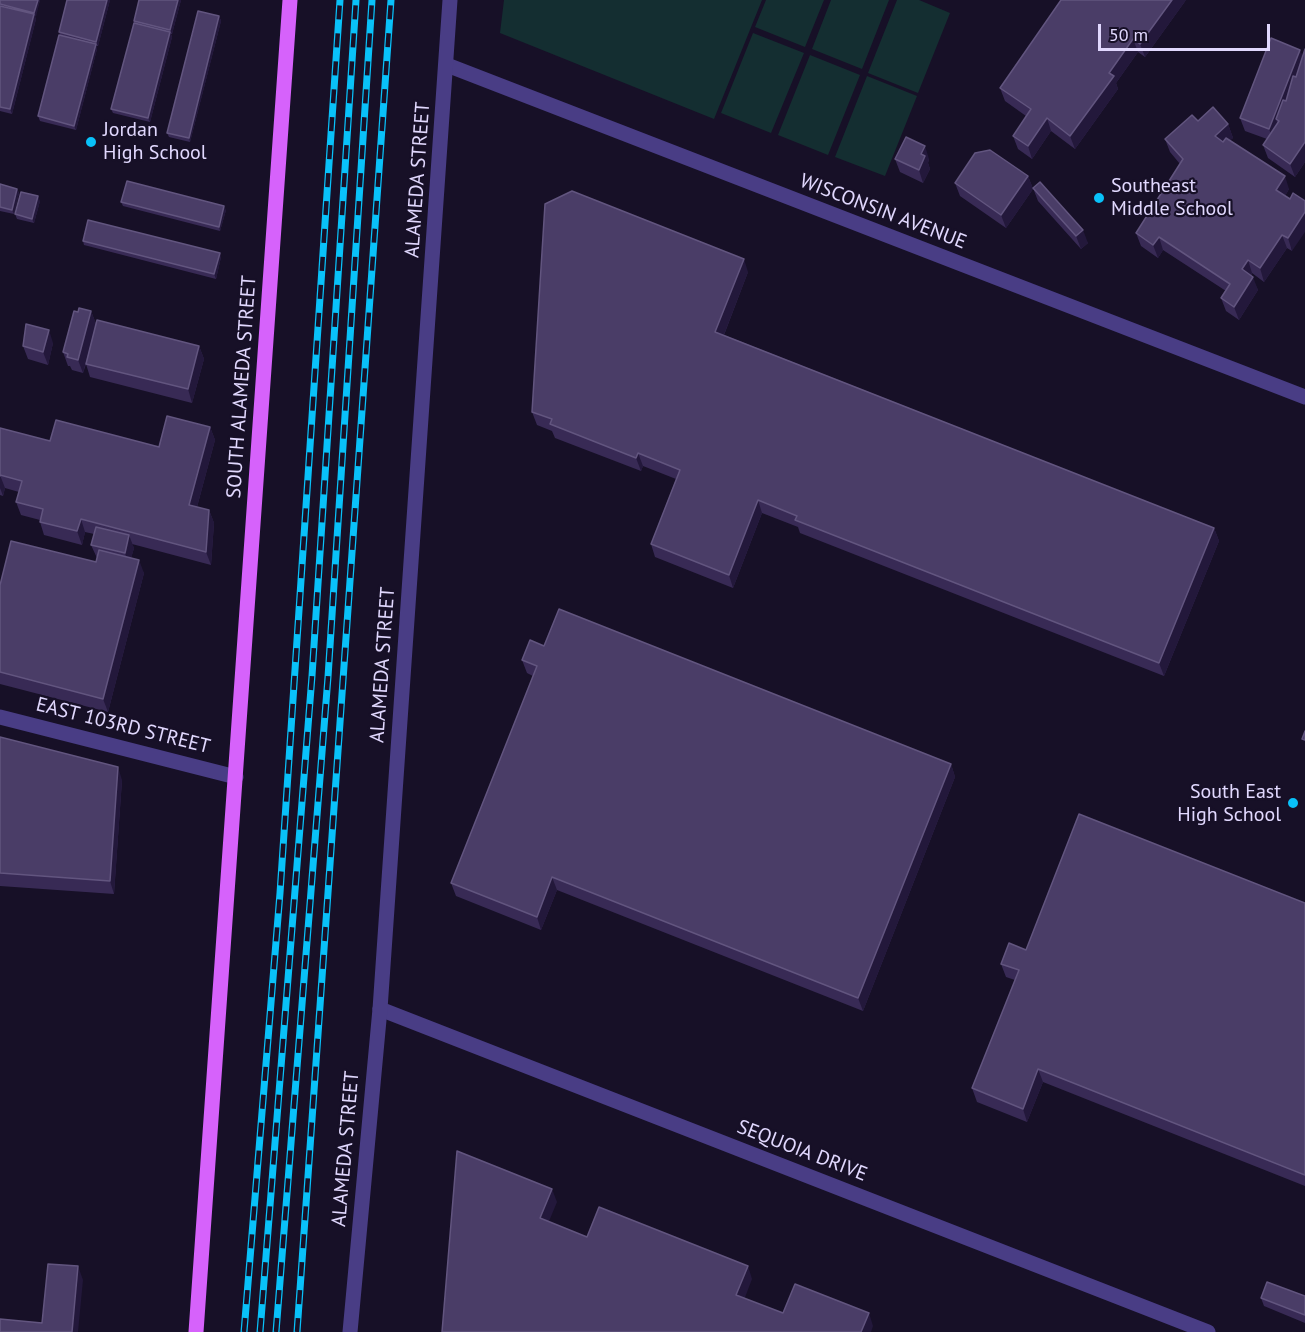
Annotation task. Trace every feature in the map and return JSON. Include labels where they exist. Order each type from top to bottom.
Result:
[{"type":"main road","name":"SOUTH ALAMEDA STREET","points":[[236,777],[290,0]]},
{"type":"main road","points":[[196,1332],[236,777]]},
{"type":"street","name":"ALAMEDA STREET","points":[[350,1332],[380,1009],[450,0]]},
{"type":"street","name":"WISCONSIN AVENUE","points":[[447,65],[1305,397]]},
{"type":"street","name":"EAST 103RD STREET","points":[[0,717],[236,777]]},
{"type":"street","name":"SEQUOIA DRIVE","points":[[380,1009],[1208,1332]]},
{"type":"green space","points":[[504,0],[762,0],[714,119],[500,33]]},
{"type":"green space","points":[[766,0],[824,0],[805,47],[755,27]]},
{"type":"green space","points":[[831,0],[889,0],[862,69],[812,49]]},
{"type":"green space","points":[[897,0],[919,0],[950,13],[918,93],[868,73]]},
{"type":"green space","points":[[753,33],[804,53],[771,133],[721,113]]},
{"type":"green space","points":[[810,55],[860,75],[828,155],[778,135]]},
{"type":"green space","points":[[867,76],[917,96],[885,176],[835,157]]},
{"type":"building","points":[[0,0],[38,0],[34,13],[0,4]]},
{"type":"building","points":[[67,0],[107,0],[96,42],[59,32]]},
{"type":"building","points":[[139,0],[178,0],[170,30],[134,21]]},
{"type":"building","points":[[1061,0],[1172,0],[1140,44],[1133,39],[1109,73],[1114,76],[1070,136],[1047,118],[1028,146],[1013,136],[1031,109],[1000,88]]},
{"type":"building","points":[[0,6],[34,14],[10,109],[0,107]]},
{"type":"building","points":[[198,11],[219,16],[189,138],[167,133]]},
{"type":"building","points":[[134,23],[170,32],[148,118],[111,109]]},
{"type":"building","points":[[59,35],[96,44],[74,126],[38,116]]},
{"type":"building","points":[[1271,38],[1300,50],[1269,129],[1240,118]]},
{"type":"building","points":[[1305,49],[1305,142],[1290,164],[1263,145],[1279,121],[1276,119],[1283,100],[1286,101],[1293,76],[1296,77]]},
{"type":"building","points":[[1213,107],[1228,124],[1215,136],[1223,142],[1226,138],[1285,176],[1276,190],[1290,199],[1293,193],[1305,201],[1305,212],[1288,238],[1282,235],[1260,268],[1248,260],[1242,269],[1253,277],[1234,307],[1221,298],[1230,284],[1159,237],[1153,245],[1136,233],[1183,159],[1165,139],[1192,115],[1198,121]]},
{"type":"building","points":[[906,137],[925,146],[921,154],[925,156],[919,170],[895,159]]},
{"type":"building","points":[[990,150],[1028,176],[1001,215],[955,183],[975,153]]},
{"type":"building","points":[[127,181],[224,206],[219,227],[121,202]]},
{"type":"building","points":[[1040,182],[1083,230],[1076,236],[1033,188]]},
{"type":"building","points":[[0,184],[17,189],[12,210],[0,207]]},
{"type":"building","points":[[572,191],[744,259],[715,332],[1214,528],[1159,663],[795,520],[797,516],[758,500],[729,575],[651,544],[680,470],[638,453],[636,458],[550,424],[552,419],[532,412],[545,204]]},
{"type":"building","points":[[21,192],[38,196],[32,219],[15,214]]},
{"type":"building","points":[[88,220],[220,253],[214,274],[83,241]]},
{"type":"building","points":[[79,308],[91,311],[78,360],[67,357],[68,354],[63,352],[74,311],[78,312]]},
{"type":"building","points":[[97,320],[199,346],[188,389],[86,364]]},
{"type":"building","points":[[26,324],[49,330],[43,352],[23,346]]},
{"type":"building","points":[[167,416],[210,427],[189,505],[209,510],[206,552],[81,519],[77,531],[40,522],[43,509],[16,502],[22,481],[0,475],[0,428],[50,441],[56,420],[159,447]]},
{"type":"building","points":[[96,527],[129,535],[125,553],[91,545]]},
{"type":"building","points":[[11,541],[96,562],[99,550],[139,560],[103,699],[0,672],[0,585]]},
{"type":"building","points":[[559,609],[951,764],[858,998],[552,877],[537,917],[451,883],[537,666],[522,660],[530,640],[544,646]]},
{"type":"building","points":[[0,737],[118,767],[110,881],[0,873]]},
{"type":"building","points":[[1079,814],[1305,903],[1305,1175],[1038,1069],[1023,1109],[972,1088],[1019,970],[1001,964],[1009,943],[1026,950]]},
{"type":"building","points":[[457,1151],[552,1189],[540,1218],[587,1237],[599,1207],[748,1266],[736,1295],[783,1313],[795,1284],[869,1313],[861,1332],[442,1332]]},
{"type":"building","points":[[48,1264],[78,1266],[72,1332],[0,1332],[0,1319],[42,1323]]},
{"type":"building","points":[[1267,1282],[1305,1296],[1305,1315],[1261,1298]]},
{"type":"railway","points":[[244,1332],[280,893],[340,0]]},
{"type":"railway","points":[[260,1332],[312,676],[356,0]]},
{"type":"railway","points":[[276,1332],[328,677],[372,0]]},
{"type":"railway","points":[[297,1332],[391,0]]},
{"type":"place","name":"Jordan High School","points":[[91,142]]},
{"type":"place","name":"Southeast Middle School","points":[[1099,198]]},
{"type":"place","name":"South East High School","points":[[1293,803]]}]
